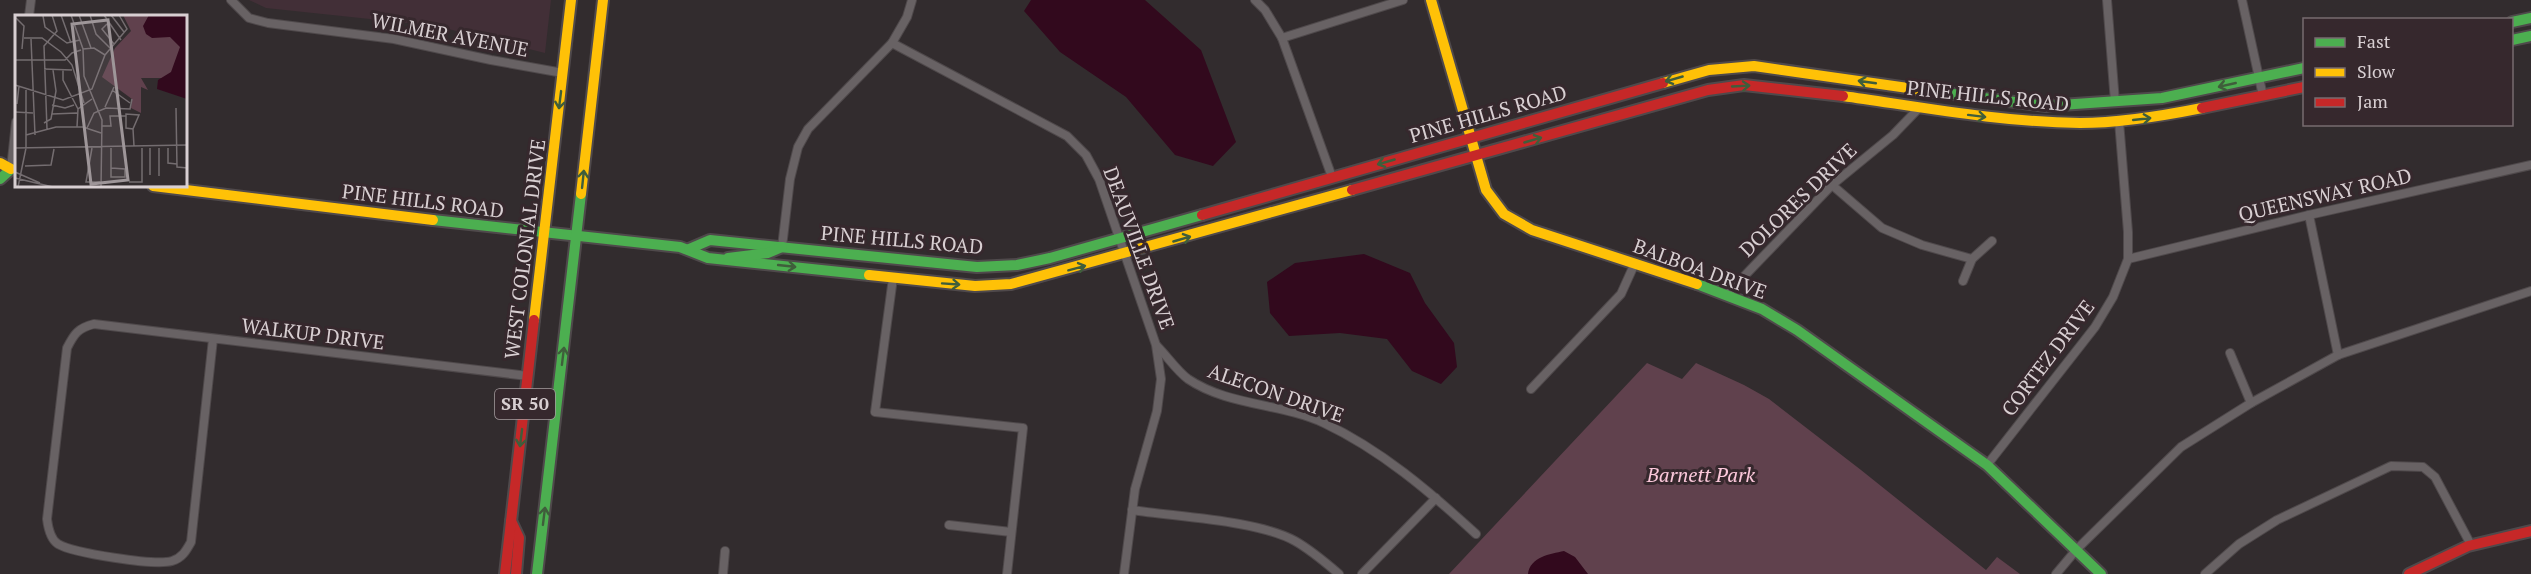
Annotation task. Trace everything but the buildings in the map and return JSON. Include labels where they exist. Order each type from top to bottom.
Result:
[{"type":"main road","name":"WEST COLONIAL DRIVE","points":[[505,574],[571,0]]},
{"type":"main road","name":"SR 50","points":[[537,574],[603,0]]},
{"type":"main road","name":"BALBOA DRIVE","points":[[1431,0],[1486,190],[1504,214],[1532,230],[1727,294],[1762,309],[1797,330],[1987,465],[2102,574]]},
{"type":"main road","points":[[2513,22],[2531,18]]},
{"type":"main road","points":[[2513,40],[2531,36]]},
{"type":"main road","name":"PINE HILLS ROAD","points":[[689,249],[710,240],[977,267],[1017,265],[1050,258],[1709,70],[1744,67],[1778,69],[2046,106],[2166,97],[2303,68]]},
{"type":"main road","name":"PINE HILLS ROAD","points":[[169,188],[544,234],[689,249],[708,258],[975,286],[1011,284],[1126,255],[1708,90],[1744,85],[1784,88],[1919,108],[2045,122],[2119,121],[2164,116],[2303,87]]},
{"type":"main road","points":[[0,163],[9,170],[0,179]]},
{"type":"main road","points":[[725,260],[740,254],[770,254],[782,247]]},
{"type":"main road","points":[[511,521],[519,538],[516,574]]},
{"type":"main road","points":[[2409,574],[2471,546],[2506,535],[2531,531]]},
{"type":"street","points":[[29,15],[31,0]]},
{"type":"street","name":"WILMER AVENUE","points":[[231,0],[249,18],[268,24],[394,39],[491,60],[563,72]]},
{"type":"street","points":[[782,247],[790,179],[798,147],[808,129],[892,44],[907,17],[912,0]]},
{"type":"street","points":[[1255,0],[1265,10],[1282,38],[1332,177]]},
{"type":"street","points":[[1282,38],[1403,0]]},
{"type":"street","points":[[2107,0],[2115,102]]},
{"type":"street","points":[[2242,0],[2263,96]]},
{"type":"street","name":"DEAUVILLE DRIVE","points":[[892,44],[1067,136],[1086,155],[1099,179],[1156,345],[1161,379],[1157,411],[1135,489],[1124,574]]},
{"type":"street","name":"DOLORES DRIVE","points":[[1727,294],[1832,185],[1893,135],[1919,108]]},
{"type":"street","name":"CORTEZ DRIVE","points":[[1987,465],[2095,327],[2113,297],[2128,259],[2119,121]]},
{"type":"street","points":[[9,170],[15,129]]},
{"type":"street","name":"QUEENSWAY ROAD","points":[[2128,259],[2309,214],[2531,165]]},
{"type":"street","points":[[1832,185],[1882,228],[1922,245],[1972,259]]},
{"type":"street","points":[[2309,214],[2338,355]]},
{"type":"street","points":[[1963,281],[1972,259],[1992,241]]},
{"type":"street","points":[[1531,389],[1621,294],[1635,263]]},
{"type":"street","points":[[892,278],[874,412],[1023,428],[1006,574]]},
{"type":"street","points":[[2056,574],[2076,549],[2181,447],[2251,403],[2338,355],[2531,291]]},
{"type":"street","name":"WALKUP DRIVE","points":[[213,339],[191,542],[183,555],[173,561],[159,563],[75,551],[56,543],[49,532],[47,519],[67,348],[73,334],[81,327],[94,324],[528,376]]},
{"type":"street","name":"ALECON DRIVE","points":[[1156,345],[1187,378],[1213,393],[1290,411],[1322,422],[1388,460],[1436,498],[1476,534]]},
{"type":"street","points":[[2230,353],[2251,403]]},
{"type":"street","points":[[2205,574],[2239,544],[2277,520],[2391,466],[2423,467],[2435,477],[2471,546]]},
{"type":"street","points":[[1362,574],[1436,498]]},
{"type":"street","points":[[1132,510],[1253,527],[1273,533],[1293,540],[1316,554],[1339,574]]},
{"type":"street","points":[[949,525],[1011,532]]},
{"type":"street","points":[[723,574],[725,551]]},
{"type":"shaded area","points":[[249,0],[551,0],[545,53],[436,26],[266,8]]},
{"type":"shaded area","points":[[1031,0],[1145,0],[1201,50],[1236,142],[1213,166],[1175,155],[1126,97],[1060,52],[1024,11]]},
{"type":"shaded area","points":[[1364,254],[1410,273],[1425,303],[1454,343],[1457,367],[1441,384],[1412,371],[1387,339],[1340,333],[1289,336],[1270,313],[1267,282],[1295,263]]},
{"type":"shaded area","points":[[1564,551],[1575,557],[1588,574],[1528,574],[1532,564],[1537,560]]},
{"type":"green space","name":"Barnett Park","points":[[1647,363],[1682,379],[1696,363],[1769,399],[1986,570],[1997,557],[2020,574],[1449,574]]},
{"type":"traffic: fast","points":[[2513,22],[2531,18]]},
{"type":"traffic: fast","points":[[2513,40],[2531,36]]},
{"type":"traffic: fast","points":[[1922,90],[2046,106],[2162,98],[2303,68]]},
{"type":"traffic: fast","points":[[0,179],[11,169]]},
{"type":"traffic: fast","points":[[537,574],[581,194]]},
{"type":"traffic: fast","points":[[689,249],[710,240],[977,267],[1017,265],[1050,258],[1202,215]]},
{"type":"traffic: fast","points":[[433,220],[680,247],[708,258],[869,275]]},
{"type":"traffic: fast","points":[[728,258],[768,253],[782,247]]},
{"type":"traffic: fast","points":[[1697,284],[1762,309],[1797,330],[1987,465],[2101,574]]},
{"type":"traffic: slow","points":[[534,320],[571,0]]},
{"type":"traffic: slow","points":[[581,194],[603,0]]},
{"type":"traffic: slow","points":[[1431,0],[1486,190],[1504,214],[1532,230],[1697,284]]},
{"type":"traffic: slow","points":[[1663,83],[1709,70],[1754,66],[1922,90]]},
{"type":"traffic: slow","points":[[1843,96],[1961,113],[2050,122],[2110,122],[2202,108]]},
{"type":"traffic: slow","points":[[0,163],[11,169]]},
{"type":"traffic: slow","points":[[169,188],[433,220]]},
{"type":"traffic: slow","points":[[869,275],[975,286],[1011,284],[1352,190]]},
{"type":"traffic: jam","points":[[1202,215],[1663,83]]},
{"type":"traffic: jam","points":[[1352,190],[1708,90],[1744,85],[1843,96]]},
{"type":"traffic: jam","points":[[2202,108],[2303,87]]},
{"type":"traffic: jam","points":[[505,574],[534,320]]},
{"type":"traffic: jam","points":[[511,521],[519,538],[516,574]]},
{"type":"traffic: jam","points":[[2409,574],[2468,546],[2531,531]]}]
